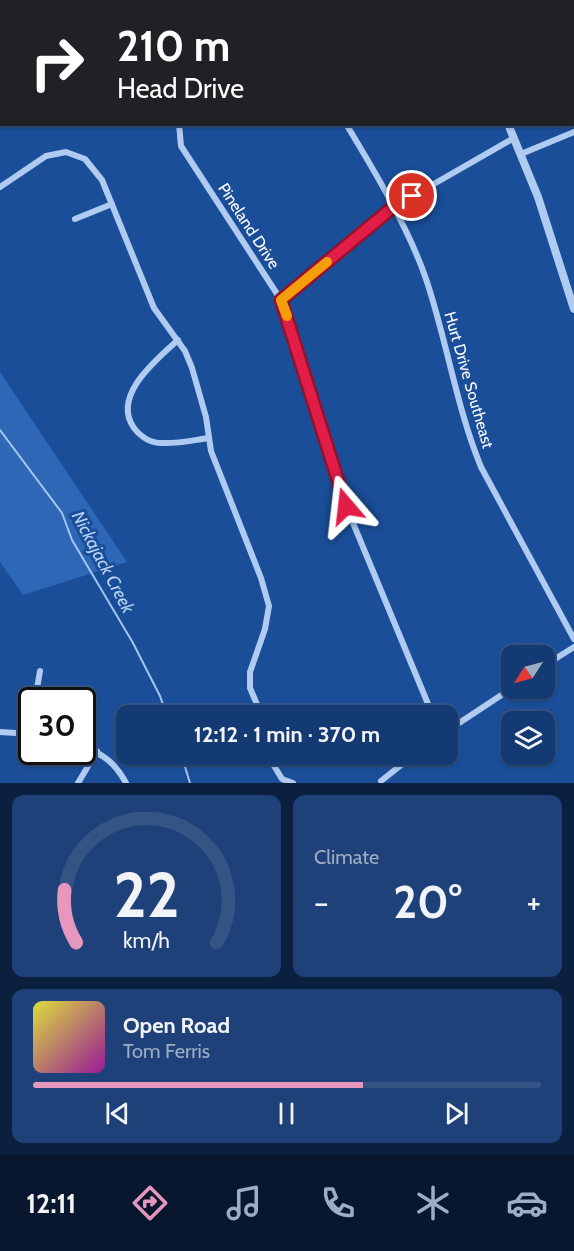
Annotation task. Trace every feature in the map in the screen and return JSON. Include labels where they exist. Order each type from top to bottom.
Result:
[{"type":"street","name":"Pineland Drive","points":[[178,126],[181,146],[281,300],[346,506],[428,705]]},
{"type":"street","name":"Hurt Drive Southeast","points":[[347,126],[392,208],[426,279],[470,439],[481,467],[574,639]]},
{"type":"street","points":[[509,126],[546,220],[574,309]]},
{"type":"street","points":[[521,154],[574,132]]},
{"type":"street","points":[[281,300],[392,208],[514,138]]},
{"type":"street","points":[[0,187],[46,156],[66,152],[76,154],[93,166],[112,204],[154,308],[178,340],[192,368],[220,478],[261,578],[268,606],[266,628],[250,672],[250,688],[257,705]]},
{"type":"street","points":[[75,219],[112,204]]},
{"type":"street","points":[[178,340],[150,364],[141,376],[133,392],[129,415],[137,432],[151,441],[161,443],[209,438]]},
{"type":"street","points":[[555,659],[574,647]]},
{"type":"street","points":[[37,687],[39,671]]},
{"type":"street","points":[[458,724],[501,695]]},
{"type":"street","points":[[0,732],[18,733]]},
{"type":"street","points":[[78,783],[97,751],[114,764],[126,783]]},
{"type":"street","points":[[274,765],[282,779],[293,783]]},
{"type":"street","points":[[381,781],[401,765]]},
{"type":"shaded area","points":[[0,372],[127,562],[23,595],[0,562]]},
{"type":"waterway","name":"Nickajack Creek","points":[[0,430],[62,513],[72,540],[133,643],[163,705]]},
{"type":"waterway","name":"Nickajack Creek","points":[[184,765],[190,783]]},
{"type":"slow traffic","points":[[287,316],[281,300],[327,262]]},
{"type":"route","points":[[346,506],[306,372],[281,300],[392,208],[412,196]]}]
